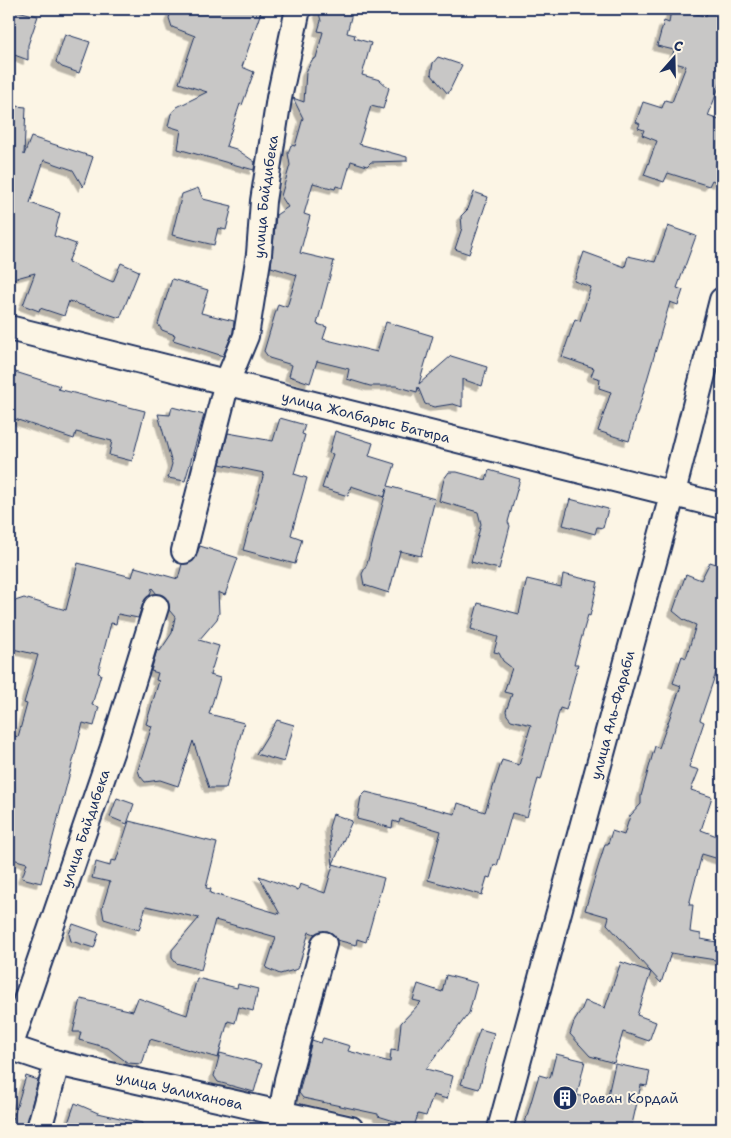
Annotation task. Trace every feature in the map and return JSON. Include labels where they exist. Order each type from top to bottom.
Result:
[{"type":"street","name":"улица Байдибека","points":[[184,551],[226,382],[246,336],[259,254],[263,201],[279,98],[298,9]]},
{"type":"street","name":"улица Аль-Фараби","points":[[500,1129],[673,492],[722,300]]},
{"type":"street","name":"улица Жолбарыс Батыра","points":[[9,328],[673,492],[722,506]]},
{"type":"street","name":"улица Байдибека","points":[[10,1047],[104,773],[156,607]]},
{"type":"street","points":[[280,1114],[287,1080],[324,944]]},
{"type":"street","name":"улица Уалиханова","points":[[10,1047],[57,1063],[351,1129]]},
{"type":"street","points":[[39,1129],[57,1063]]},
{"type":"building","points":[[9,9],[38,16],[28,45],[28,60],[9,53]]},
{"type":"building","points":[[172,9],[262,9],[242,67],[254,72],[242,105],[240,104],[226,146],[236,149],[255,162],[254,170],[178,149],[181,130],[168,126],[171,114],[177,107],[207,92],[179,83],[195,36],[172,27],[169,18]]},
{"type":"building","points":[[318,9],[353,9],[347,33],[355,35],[354,38],[371,43],[362,75],[380,80],[389,88],[383,109],[371,106],[359,144],[407,157],[407,161],[371,162],[367,166],[351,161],[343,188],[336,186],[335,189],[313,183],[304,214],[310,216],[300,253],[334,261],[317,324],[327,327],[323,339],[377,352],[386,322],[433,336],[419,384],[451,356],[487,367],[482,386],[462,379],[462,407],[453,404],[434,407],[425,404],[418,387],[417,392],[396,386],[370,386],[347,379],[349,369],[317,361],[310,383],[289,376],[292,365],[269,358],[264,351],[278,304],[287,307],[297,275],[271,267],[276,215],[288,207],[281,196],[290,165],[288,153],[291,145],[295,146],[303,118],[293,98],[304,102],[306,72],[312,60],[316,58],[323,32],[318,31],[321,21]]},
{"type":"building","points":[[671,9],[706,16],[708,9],[722,9],[722,79],[708,116],[722,121],[722,148],[716,165],[722,167],[722,169],[718,183],[712,180],[709,186],[668,173],[664,182],[644,175],[657,141],[642,135],[644,130],[638,128],[640,124],[636,122],[643,102],[662,108],[665,100],[672,102],[686,66],[671,62],[674,50],[657,46],[664,21],[669,23]]},
{"type":"building","points":[[65,34],[90,42],[79,73],[62,67],[56,62]]},
{"type":"building","points":[[438,57],[462,65],[448,94],[431,74],[433,63]]},
{"type":"building","points":[[16,106],[26,107],[24,155],[31,137],[93,157],[83,187],[73,170],[44,160],[30,203],[60,213],[54,236],[76,244],[68,262],[113,282],[121,263],[139,271],[120,318],[69,301],[64,316],[40,308],[39,311],[23,305],[35,273],[9,280],[9,146]]},
{"type":"building","points":[[198,188],[203,199],[232,206],[226,230],[218,228],[214,245],[172,235],[182,194]]},
{"type":"building","points":[[474,192],[488,197],[469,254],[455,249],[462,228],[461,216],[468,209]]},
{"type":"building","points":[[668,226],[696,236],[677,288],[683,290],[678,305],[670,302],[629,441],[598,431],[611,392],[599,388],[600,379],[591,376],[594,368],[562,357],[575,319],[580,321],[591,287],[574,281],[584,252],[625,267],[628,256],[655,262]]},
{"type":"building","points":[[172,279],[208,290],[201,313],[234,321],[233,332],[223,356],[173,340],[175,335],[162,330],[158,324]]},
{"type":"building","points":[[9,370],[60,386],[58,389],[145,411],[132,461],[109,455],[112,441],[76,432],[74,439],[9,417]]},
{"type":"building","points":[[172,407],[204,415],[185,481],[168,478],[172,464],[158,414],[170,415]]},
{"type":"building","points":[[280,418],[305,425],[302,434],[305,435],[294,474],[307,478],[291,535],[302,539],[295,564],[243,550],[264,473],[220,464],[228,433],[273,441]]},
{"type":"building","points":[[335,431],[373,443],[369,456],[395,464],[388,486],[435,499],[421,556],[400,551],[389,593],[364,585],[362,574],[367,564],[385,497],[351,486],[348,496],[322,488],[333,454],[329,453]]},
{"type":"building","points":[[489,470],[520,479],[508,522],[510,526],[499,569],[471,562],[481,524],[478,512],[439,501],[444,479],[449,472],[457,472],[486,480]]},
{"type":"building","points":[[570,499],[608,509],[603,528],[597,527],[595,534],[563,525]]},
{"type":"building","points":[[200,546],[238,558],[225,595],[218,592],[219,613],[217,619],[199,640],[219,646],[210,675],[220,678],[209,714],[244,723],[226,788],[209,788],[193,741],[178,786],[160,780],[145,782],[140,776],[138,770],[152,726],[146,724],[159,681],[156,680],[158,673],[151,671],[157,650],[160,651],[172,633],[175,617],[169,610],[166,598],[157,594],[152,588],[150,595],[143,603],[138,618],[118,614],[116,624],[111,623],[98,673],[101,674],[92,705],[99,707],[94,726],[83,723],[41,883],[22,878],[27,863],[9,858],[9,830],[15,809],[9,807],[9,734],[18,737],[27,704],[24,703],[38,655],[9,648],[9,603],[24,598],[66,610],[78,563],[132,577],[135,567],[178,579],[182,564],[194,560]]},
{"type":"building","points":[[710,562],[722,566],[722,665],[719,664],[700,720],[704,722],[689,767],[699,770],[691,790],[712,797],[701,830],[722,838],[722,860],[702,854],[689,905],[693,905],[690,932],[701,934],[701,939],[722,943],[722,961],[671,953],[661,983],[607,924],[609,917],[585,910],[605,844],[608,844],[612,831],[624,835],[630,816],[641,804],[641,796],[655,746],[659,748],[681,686],[673,683],[682,656],[686,658],[696,625],[684,620],[673,611],[686,574],[701,580]]},
{"type":"building","points":[[563,574],[598,582],[590,616],[588,615],[574,664],[578,664],[566,710],[560,708],[541,780],[538,779],[527,817],[512,813],[497,866],[494,865],[490,878],[487,877],[482,895],[428,880],[441,831],[400,819],[399,823],[393,821],[392,828],[357,819],[361,797],[366,792],[455,814],[458,803],[485,812],[502,760],[519,765],[531,725],[511,720],[507,715],[506,711],[512,694],[504,692],[512,668],[503,661],[499,653],[494,652],[498,637],[471,629],[478,603],[519,614],[527,579],[561,587]]},
{"type":"building","points":[[277,720],[294,725],[284,762],[256,754]]},
{"type":"building","points":[[117,798],[134,804],[127,824],[110,817]]},
{"type":"building","points":[[333,814],[352,821],[333,864],[384,878],[366,942],[357,939],[356,945],[337,940],[333,934],[327,931],[315,934],[309,932],[298,969],[280,974],[266,968],[276,937],[215,920],[201,970],[176,963],[172,958],[172,950],[199,918],[146,906],[139,930],[104,919],[102,908],[110,882],[92,878],[96,862],[110,866],[111,860],[116,861],[129,821],[217,843],[206,888],[211,889],[210,893],[219,896],[221,894],[220,896],[280,914],[259,876],[298,890],[300,884],[325,893],[333,865],[329,827]]},
{"type":"building","points":[[73,924],[99,933],[94,948],[71,941],[69,934]]},
{"type":"building","points":[[621,962],[651,972],[637,1015],[656,1022],[649,1041],[623,1032],[614,1063],[590,1056],[570,1034],[585,1001],[605,1008]]},
{"type":"building","points":[[446,975],[477,983],[469,1013],[426,1069],[453,1076],[447,1099],[433,1095],[426,1116],[418,1114],[414,1127],[378,1116],[378,1114],[303,1098],[299,1093],[312,1040],[321,1043],[323,1038],[350,1046],[348,1051],[390,1062],[391,1050],[398,1051],[401,1023],[421,1002],[413,1000],[418,984],[442,992]]},
{"type":"building","points":[[197,978],[237,988],[238,984],[258,989],[253,1011],[239,1007],[235,1023],[228,1021],[218,1058],[150,1039],[142,1064],[128,1063],[108,1048],[79,1040],[81,1032],[73,1032],[81,999],[133,1011],[138,998],[187,1015]]},
{"type":"building","points":[[480,1029],[494,1033],[479,1089],[461,1084]]},
{"type":"building","points":[[220,1053],[262,1064],[254,1092],[218,1082],[214,1076]]},
{"type":"building","points":[[556,1054],[585,1061],[577,1095],[606,1104],[615,1064],[650,1071],[647,1086],[641,1085],[631,1129],[534,1129],[524,1126],[539,1075],[550,1078]]},
{"type":"building","points":[[26,1076],[38,1080],[26,1128],[10,1129]]},
{"type":"building","points":[[75,1103],[98,1113],[142,1123],[141,1129],[66,1129]]},
{"type":"place","name":"Раван Кордай","points":[[565,1098]]}]
